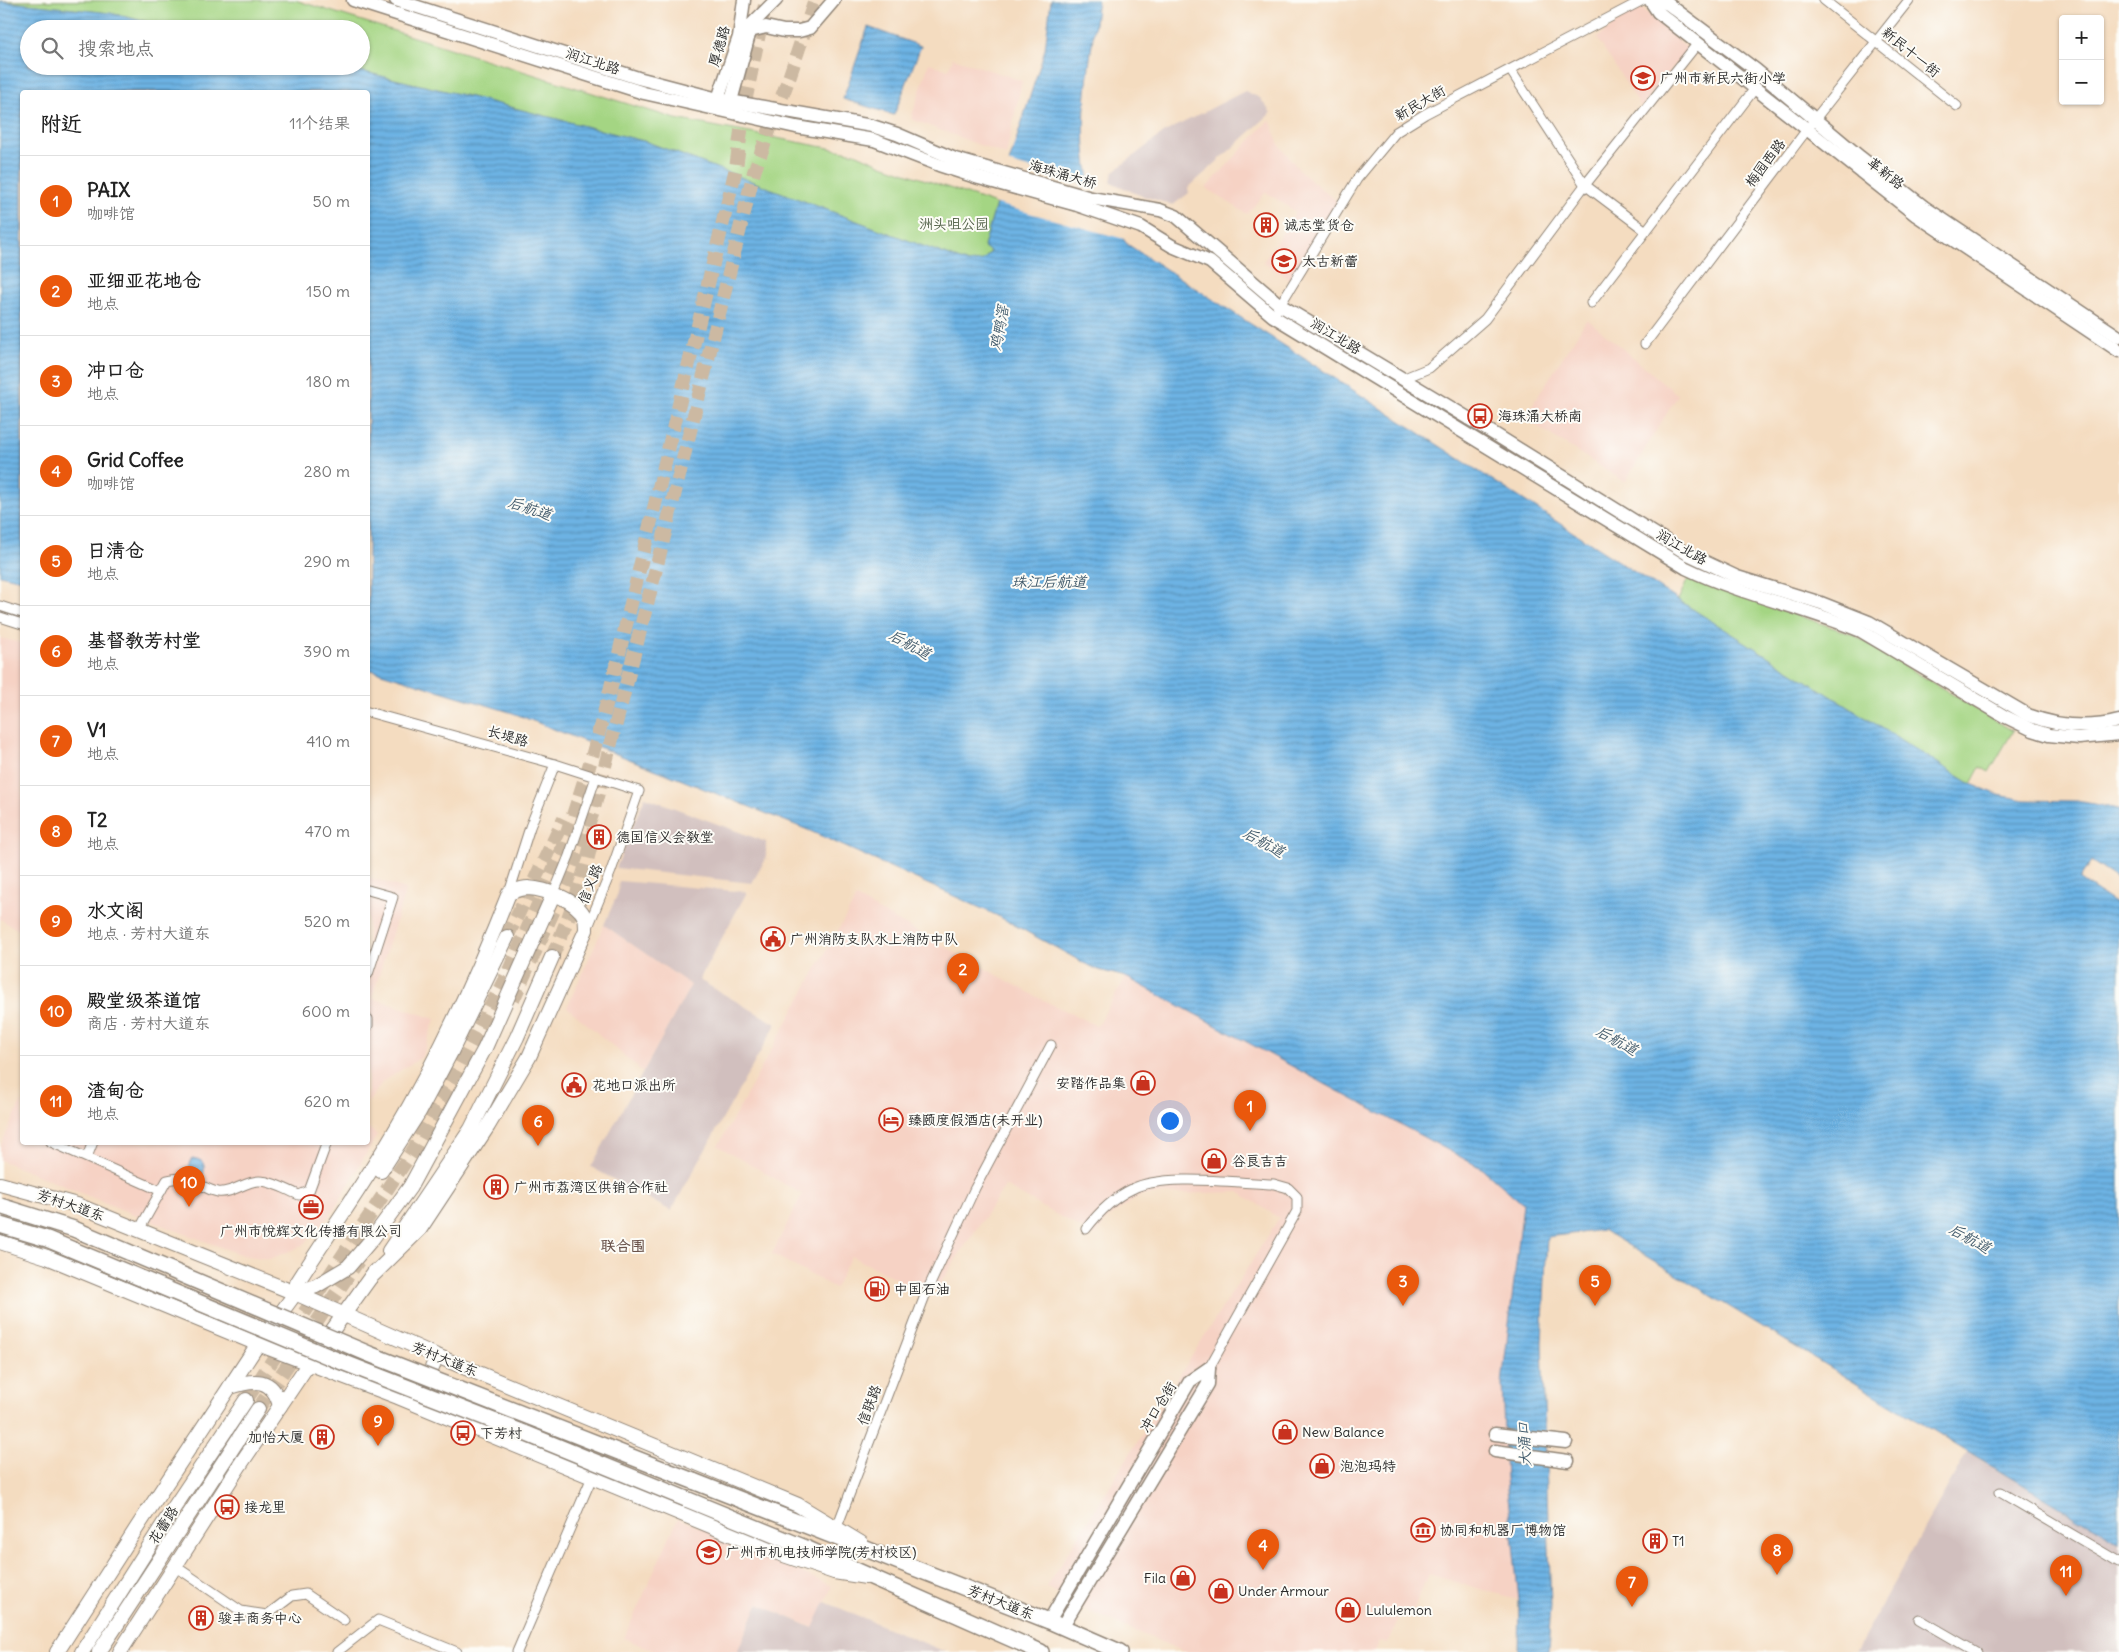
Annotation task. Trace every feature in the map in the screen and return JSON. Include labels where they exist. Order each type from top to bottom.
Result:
[{"type":"highway","name":"芳村大道东","points":[[0,1206],[74,1230],[377,1358],[505,1406],[1055,1624],[1120,1652]]},
{"type":"highway","points":[[0,1225],[47,1239],[222,1314],[808,1549],[1041,1652]]},
{"type":"main road","name":"润江北路","points":[[353,0],[644,93],[720,105],[731,101],[796,114],[830,118]]},
{"type":"main road","name":"润江北路","points":[[396,0],[720,105],[796,127],[828,132]]},
{"type":"main road","name":"厚德路","points":[[720,105],[739,37],[744,0]]},
{"type":"main road","points":[[739,37],[776,0]]},
{"type":"main road","points":[[731,101],[750,31],[766,27],[784,31],[799,31],[810,28],[834,0]]},
{"type":"main road","name":"革新路","points":[[1650,0],[1658,12],[1756,88],[1812,124],[1946,223],[2119,337]]},
{"type":"main road","name":"革新路","points":[[1657,0],[1668,4],[1700,27],[1923,220],[2119,350]]},
{"type":"main road","name":"海珠涌大桥","points":[[830,118],[872,126],[897,134],[955,159],[1091,198],[1160,210],[1176,216],[1267,294]]},
{"type":"main road","name":"海珠涌大桥","points":[[828,132],[874,140],[979,178],[1129,222],[1172,246],[1210,262],[1260,305]]},
{"type":"main road","name":"润江北路","points":[[1267,294],[1276,310],[1669,558],[1707,578],[1861,631],[2004,716],[2033,730],[2049,735],[2079,738],[2119,734]]},
{"type":"main road","name":"润江北路","points":[[1260,305],[1276,310],[1402,379],[1645,528],[1711,566],[1737,577],[1844,611],[1869,622],[2028,715],[2042,720],[2073,725],[2092,726],[2119,722]]},
{"type":"main road","points":[[295,1293],[294,1288],[354,1198],[392,1136],[436,1056],[474,975],[509,893],[527,888],[568,901],[584,917],[586,930],[529,1057],[488,1126],[420,1229],[371,1277]]},
{"type":"main road","points":[[295,1293],[316,1286],[348,1268],[368,1245],[410,1187],[485,1048],[553,895]]},
{"type":"main road","points":[[57,1652],[132,1533],[258,1344],[361,1203],[419,1112],[451,1052],[507,937]]},
{"type":"main road","points":[[120,1652],[280,1406],[410,1222],[471,1129],[517,1037],[552,957]]},
{"type":"main road","name":"芳村大道东","points":[[0,1184],[77,1205],[295,1293],[436,1356],[534,1394],[798,1505],[881,1555]]},
{"type":"main road","points":[[0,1242],[47,1257],[258,1344],[417,1405],[802,1562],[834,1572],[871,1578]]},
{"type":"main road","points":[[417,1405],[436,1356]]},
{"type":"main road","points":[[1055,1624],[1208,1384],[1209,1368]]},
{"type":"main road","points":[[230,1387],[248,1381],[261,1382],[268,1386],[277,1396],[280,1406]]},
{"type":"main road","name":"花蕾路","points":[[82,1652],[173,1509],[246,1400]]},
{"type":"main road","name":"花蕾路","points":[[99,1652],[258,1409]]},
{"type":"main road","points":[[1494,1434],[1566,1442]]},
{"type":"main road","points":[[1495,1451],[1568,1461]]},
{"type":"street","name":"新民大街","points":[[1276,310],[1356,179],[1396,132],[1425,114],[1511,71],[1643,0]]},
{"type":"street","name":"新民十一街","points":[[1824,0],[1956,106]]},
{"type":"street","name":"梅园西路","points":[[1645,344],[1909,0]]},
{"type":"street","points":[[1402,379],[1429,368],[1485,319],[1585,186],[1698,42]]},
{"type":"street","points":[[1511,71],[1585,186],[1646,231]]},
{"type":"street","points":[[1591,303],[1756,88]]},
{"type":"street","points":[[0,606],[20,612]]},
{"type":"street","points":[[0,617],[20,623]]},
{"type":"street","name":"长堤路","points":[[370,713],[596,776],[638,791]]},
{"type":"street","points":[[509,893],[530,827],[555,764]]},
{"type":"street","points":[[553,895],[569,856],[596,776]]},
{"type":"street","name":"信义路","points":[[586,930],[611,871],[638,791]]},
{"type":"street","points":[[370,890],[393,896],[372,945],[370,960]]},
{"type":"street","name":"信联路","points":[[837,1527],[926,1293],[976,1188],[1051,1045]]},
{"type":"street","points":[[58,1145],[161,1190]]},
{"type":"street","points":[[87,1157],[92,1145]]},
{"type":"street","points":[[139,1230],[167,1180],[176,1178],[192,1180],[216,1192],[226,1192],[257,1181],[267,1182],[299,1195],[304,1195],[310,1192],[326,1145]]},
{"type":"street","points":[[1086,1229],[1101,1209],[1133,1188],[1173,1180],[1274,1184],[1288,1188],[1297,1197],[1297,1211],[1209,1368]]},
{"type":"street","points":[[517,1652],[592,1476]]},
{"type":"street","points":[[2000,1492],[2119,1562]]},
{"type":"street","points":[[175,1566],[241,1610],[267,1615],[292,1596],[306,1594],[344,1620]]},
{"type":"street","points":[[1919,1619],[1976,1652]]},
{"type":"street","points":[[337,1652],[378,1620],[457,1652]]},
{"type":"shaded area","name":"广州市新民六街小学","points":[[1639,6],[1688,49],[1641,107],[1597,38]]},
{"type":"shaded area","points":[[953,58],[1022,81],[1006,155],[911,119],[929,63],[948,70]]},
{"type":"shaded area","points":[[1245,91],[1260,98],[1271,113],[1188,188],[1189,193],[1173,205],[1137,194],[1111,182],[1113,172],[1165,132]]},
{"type":"shaded area","points":[[1270,119],[1278,143],[1301,172],[1339,203],[1291,281],[1263,262],[1296,212],[1266,192],[1247,214],[1206,188]]},
{"type":"shaded area","points":[[1587,319],[1678,395],[1625,482],[1524,418]]},
{"type":"shaded area","points":[[0,638],[20,643],[20,931],[0,919]]},
{"type":"shaded area","points":[[645,797],[766,842],[766,858],[752,883],[616,868]]},
{"type":"shaded area","points":[[370,878],[406,889],[372,998],[435,1019],[422,1057],[383,1081],[370,1100]]},
{"type":"shaded area","points":[[619,881],[747,892],[699,980],[776,1024],[671,1211],[591,1167],[691,985],[604,925],[618,893]]},
{"type":"shaded area","points":[[856,898],[1037,997],[1097,1026],[1126,977],[1483,1169],[1524,1204],[1502,1384],[1506,1479],[1519,1600],[1428,1574],[1413,1611],[1404,1608],[1387,1643],[1379,1641],[1374,1652],[1185,1652],[1092,1613],[1046,1587],[1279,1218],[1239,1192],[1141,1195],[1109,1217],[1095,1236],[1005,1186],[935,1291],[926,1293],[851,1256],[835,1288],[772,1254],[802,1194],[718,1146]]},
{"type":"shaded area","points":[[604,925],[691,985],[643,1072],[567,1007]]},
{"type":"shaded area","points":[[20,1104],[20,1145],[370,1145],[370,1129],[377,1135],[334,1210],[302,1246],[270,1259],[242,1255],[140,1217],[0,1160],[0,1147]]},
{"type":"shaded area","points":[[1967,1452],[2119,1543],[2119,1652],[1855,1652]]},
{"type":"shaded area","name":"广州市机电技师学院(芳村校区)","points":[[678,1518],[832,1586],[814,1628],[758,1604],[737,1652],[656,1652],[624,1638]]},
{"type":"shaded area","points":[[825,1602],[946,1652],[737,1652],[758,1604],[813,1628]]},
{"type":"green space","name":"洲头咀公园","points":[[295,0],[359,20],[139,20],[110,13],[0,1]]},
{"type":"green space","name":"洲头咀公园","points":[[370,23],[676,119],[855,153],[882,165],[996,204],[984,247],[991,251],[982,262],[968,263],[647,142],[370,73]]},
{"type":"green space","points":[[1689,577],[1854,635],[2013,731],[1989,772],[1980,767],[1971,784],[1678,600]]},
{"type":"water","name":"珠江后航道","points":[[1051,0],[1098,0],[1086,89],[1084,134],[1086,156],[1089,178],[1096,196],[1105,213],[1127,244],[1678,600],[1971,784],[1999,795],[2024,800],[2078,801],[2119,809],[2119,880],[2091,861],[2079,879],[2119,906],[2119,1543],[1603,1230],[1547,1237],[1542,1343],[1551,1606],[1548,1652],[1518,1652],[1519,1600],[1506,1479],[1502,1384],[1523,1204],[1483,1169],[1126,977],[1095,969],[996,915],[808,830],[513,713],[370,670],[370,90],[20,90],[20,580],[0,575],[0,1],[110,13],[139,20],[20,20],[20,75],[370,75],[370,73],[647,142],[968,263],[982,261],[991,252],[984,247],[1045,49]]},
{"type":"water","points":[[868,27],[921,46],[894,115],[843,99]]},
{"type":"water","points":[[192,1158],[200,1160],[204,1164],[202,1178],[198,1178],[198,1175],[188,1175],[187,1173]]},
{"type":"pier","points":[[1007,162],[1096,187],[1102,203],[1128,240],[993,203]]},
{"type":"tunnel","points":[[246,1400],[414,1149],[507,975],[561,852],[591,760],[609,695],[736,168],[745,102],[766,0]]},
{"type":"tunnel","points":[[513,1000],[568,879],[593,812],[655,573],[754,172],[790,75],[815,0]]},
{"type":"tunnel","points":[[507,937],[564,819]]},
{"type":"tunnel","points":[[552,957],[577,894],[587,862],[594,829]]},
{"type":"tunnel","points":[[258,1409],[358,1261]]},
{"type":"place","name":"广州市新民六街小学","points":[[1643,78]]},
{"type":"place","name":"诚志堂货仓","points":[[1266,225]]},
{"type":"place","name":"太古新蕾","points":[[1284,261]]},
{"type":"place","name":"海珠涌大桥南","points":[[1480,416]]},
{"type":"place","name":"德国信义会教堂","points":[[599,837]]},
{"type":"place","name":"广州消防支队水上消防中队","points":[[773,939]]},
{"type":"place","name":"亚细亚花地仓","points":[[963,994]]},
{"type":"place","name":"安踏作品集","points":[[1143,1083]]},
{"type":"place","name":"花地口派出所","points":[[574,1085]]},
{"type":"place","name":"臻颐度假酒店(未开业)","points":[[891,1120]]},
{"type":"place","name":"PAIX","points":[[1250,1131]]},
{"type":"place","name":"基督教芳村堂","points":[[538,1146]]},
{"type":"place","name":"谷良吉吉","points":[[1214,1161]]},
{"type":"place","name":"广州市荔湾区供销合作社","points":[[496,1187]]},
{"type":"place","name":"殿堂级茶道馆","points":[[189,1207]]},
{"type":"place","name":"广州市悦辉文化传播有限公司","points":[[311,1207]]},
{"type":"place","name":"中国石油","points":[[877,1289]]},
{"type":"place","name":"冲口仓","points":[[1403,1306]]},
{"type":"place","name":"日清仓","points":[[1595,1306]]},
{"type":"place","name":"New Balance","points":[[1285,1432]]},
{"type":"place","name":"下芳村","points":[[463,1433]]},
{"type":"place","name":"加怡大厦","points":[[322,1437]]},
{"type":"place","name":"水文阁","points":[[378,1446]]},
{"type":"place","name":"泡泡玛特","points":[[1322,1466]]},
{"type":"place","name":"接龙里","points":[[227,1507]]},
{"type":"place","name":"协同和机器厂博物馆","points":[[1423,1530]]},
{"type":"place","name":"T1","points":[[1655,1541]]},
{"type":"place","name":"广州市机电技师学院(芳村校区)","points":[[709,1552]]},
{"type":"place","name":"Grid Coffee","points":[[1263,1570]]},
{"type":"place","name":"T2","points":[[1777,1575]]},
{"type":"place","name":"Fila","points":[[1183,1578]]},
{"type":"place","name":"Under Armour","points":[[1221,1591]]},
{"type":"place","name":"渣甸仓","points":[[2066,1596]]},
{"type":"place","name":"V1","points":[[1632,1607]]},
{"type":"place","name":"Lululemon","points":[[1348,1610]]},
{"type":"place","name":"骏丰商务中心","points":[[201,1618]]},
{"type":"district","name":"联合围","points":[[623,1245]]},
{"type":"water label","name":"鸡鸭滘","points":[[999,328]]},
{"type":"water label","name":"后航道","points":[[530,508]]},
{"type":"water label","name":"后航道","points":[[910,644]]},
{"type":"water label","name":"后航道","points":[[1264,842]]},
{"type":"water label","name":"后航道","points":[[1617,1040]]},
{"type":"water label","name":"后航道","points":[[1970,1238]]},
{"type":"water label","name":"大涌口","points":[[1524,1444]]}]
